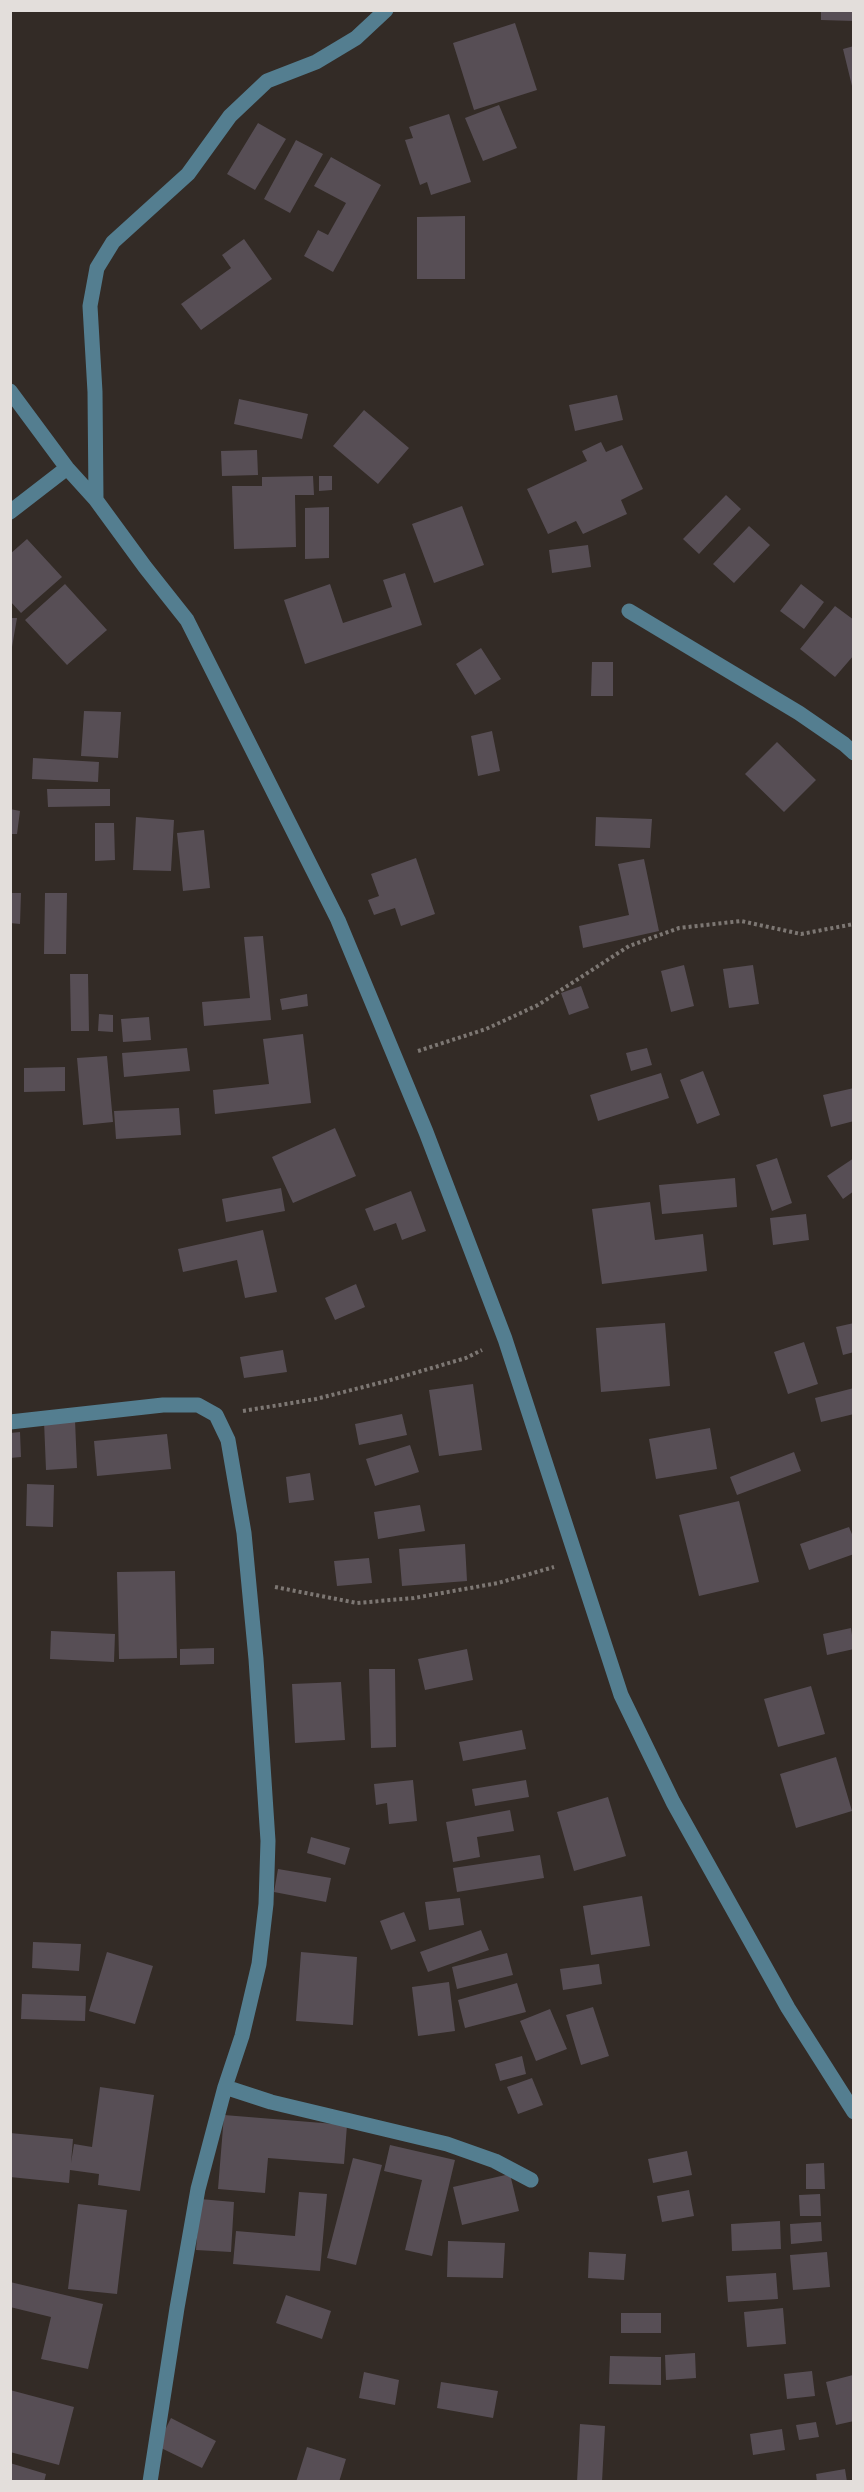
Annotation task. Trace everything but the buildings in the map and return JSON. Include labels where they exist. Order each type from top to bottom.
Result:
[{"type":"street","points":[[96,500],[90,306],[97,268],[112,242],[188,174],[230,116],[267,81],[316,63],[356,38],[386,10]]},
{"type":"street","points":[[10,392],[187,620],[338,920],[426,1132],[505,1339],[579,1560],[621,1695],[673,1802],[788,2008],[854,2112]]},
{"type":"street","points":[[10,513],[67,468]]},
{"type":"street","points":[[629,611],[789,707],[854,753]]},
{"type":"street","points":[[10,1422],[163,1405],[198,1405],[216,1415],[228,1440],[244,1533],[268,1841],[266,1904],[259,1964],[242,2036],[225,2087],[198,2188],[150,2481]]},
{"type":"street","points":[[225,2087],[271,2102],[447,2145],[495,2161],[531,2180]]},
{"type":"path","points":[[395,1058],[486,1029],[538,1005],[629,946],[679,928],[741,921],[801,934],[854,924]]},
{"type":"path","points":[[216,1415],[316,1399],[387,1382],[466,1358],[505,1339]]},
{"type":"path","points":[[249,1581],[357,1604],[414,1598],[498,1583],[579,1560]]}]
